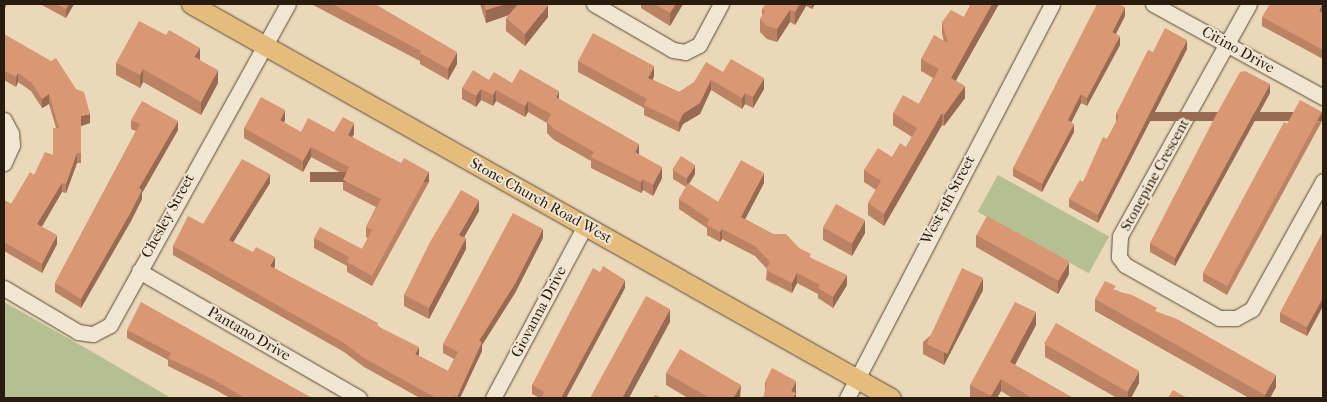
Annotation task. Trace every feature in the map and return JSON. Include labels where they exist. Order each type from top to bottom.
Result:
[{"type":"main road","name":"Stone Church Road West","points":[[192,4],[890,398]]},
{"type":"street","name":"Chesley Street","points":[[4,288],[78,332],[94,334],[110,325],[288,4]]},
{"type":"street","points":[[594,4],[673,50],[685,52],[699,45],[721,4]]},
{"type":"street","name":"West 5th Street","points":[[848,398],[1052,4]]},
{"type":"street","name":"Citino Drive","points":[[1153,4],[1323,97]]},
{"type":"street","points":[[1228,44],[1249,4]]},
{"type":"street","name":"Stonepine Crescent","points":[[1228,44],[1120,236],[1119,257],[1126,264],[1219,318],[1236,318],[1252,309],[1323,181]]},
{"type":"street","points":[[4,120],[11,133],[12,144],[4,163]]},
{"type":"street","name":"Giovanna Drive","points":[[492,398],[585,226]]},
{"type":"street","name":"Pantano Drive","points":[[139,271],[360,398]]},
{"type":"green space","points":[[998,175],[1109,237],[1089,273],[978,212]]},
{"type":"green space","points":[[4,302],[96,354],[171,398],[4,398]]},
{"type":"building","points":[[56,4],[69,4],[66,9]]},
{"type":"building","points":[[332,4],[375,4],[457,52],[448,69],[420,53],[421,51]]},
{"type":"building","points":[[484,4],[506,4],[486,10]]},
{"type":"building","points":[[518,4],[548,5],[525,34],[506,18]]},
{"type":"building","points":[[654,4],[676,4],[670,13]]},
{"type":"building","points":[[766,4],[800,4],[795,12],[790,10],[777,29],[767,26],[760,19],[765,11],[762,9]]},
{"type":"building","points":[[971,4],[992,4],[951,78],[965,86],[944,115],[942,113],[884,214],[868,203],[881,181],[864,170],[878,148],[892,157],[900,143],[906,147],[917,128],[893,113],[903,95],[919,104],[939,69],[921,59],[934,35],[948,43],[942,22],[951,10],[964,17]]},
{"type":"building","points":[[1097,4],[1118,4],[1125,7],[1112,32],[1120,36],[1087,98],[1081,94],[1068,120],[1074,124],[1042,184],[1013,168]]},
{"type":"building","points":[[1270,4],[1322,4],[1319,11],[1323,13],[1323,50],[1262,17]]},
{"type":"building","points":[[139,21],[166,35],[169,30],[200,48],[194,57],[218,70],[201,102],[143,69],[140,75],[116,63]]},
{"type":"building","points":[[1165,28],[1187,40],[1098,215],[1069,199],[1080,180],[1083,182],[1103,137],[1107,139],[1119,116],[1116,114],[1148,50],[1153,52]]},
{"type":"building","points":[[593,33],[654,66],[648,78],[679,92],[694,82],[706,62],[723,72],[731,59],[764,78],[753,97],[745,93],[742,98],[711,80],[700,103],[683,114],[679,122],[644,105],[647,99],[578,61]]},
{"type":"building","points":[[4,34],[51,61],[56,58],[76,89],[84,92],[90,114],[81,116],[81,153],[77,153],[66,184],[62,183],[37,224],[57,235],[42,264],[4,242],[4,200],[11,204],[30,172],[34,175],[45,152],[53,155],[53,128],[59,128],[49,94],[42,99],[31,82],[18,73],[16,77],[4,71]]},
{"type":"building","points":[[520,69],[559,91],[556,97],[639,144],[635,152],[662,167],[653,185],[643,179],[641,182],[591,157],[594,152],[554,129],[547,122],[551,114],[528,101],[525,106],[496,90],[493,95],[481,89],[476,96],[462,88],[473,70],[489,80],[494,72],[512,83]]},
{"type":"building","points":[[1245,71],[1270,84],[1175,258],[1150,243],[1216,115],[1240,72]]},
{"type":"building","points":[[261,97],[285,110],[280,120],[301,132],[308,118],[334,132],[343,117],[354,123],[348,135],[401,163],[404,158],[429,172],[372,276],[347,262],[349,257],[314,238],[320,227],[362,249],[372,230],[366,227],[381,199],[343,180],[349,167],[311,147],[303,161],[244,128]]},
{"type":"building","points":[[1300,100],[1322,112],[1227,286],[1203,273],[1284,122],[1287,124]]},
{"type":"building","points":[[142,101],[178,121],[139,188],[142,190],[131,212],[81,299],[55,283],[140,124],[131,120]]},
{"type":"building","points":[[681,156],[695,165],[687,179],[672,169]]},
{"type":"building","points":[[242,159],[270,174],[229,240],[253,252],[256,247],[275,257],[270,266],[378,323],[377,326],[419,347],[415,354],[448,371],[458,352],[443,344],[513,213],[543,229],[515,284],[479,341],[482,342],[457,397],[436,398],[364,358],[344,343],[173,246],[188,216],[203,224]]},
{"type":"building","points":[[741,160],[764,173],[741,217],[772,234],[786,234],[799,248],[811,254],[809,257],[847,275],[833,297],[818,288],[820,285],[797,273],[792,283],[766,270],[770,262],[755,246],[722,229],[720,232],[707,225],[709,219],[679,199],[688,183],[718,202]]},
{"type":"building","points":[[461,190],[479,200],[459,235],[466,238],[429,308],[404,295],[430,242]]},
{"type":"building","points":[[836,204],[865,220],[852,244],[823,228]]},
{"type":"building","points":[[987,216],[1069,262],[1059,281],[976,235]]},
{"type":"building","points":[[1323,232],[1323,298],[1307,327],[1280,313]]},
{"type":"building","points":[[603,266],[625,280],[561,398],[541,398],[544,392],[532,385],[593,268],[600,272]]},
{"type":"building","points":[[962,268],[983,278],[947,354],[927,344]]},
{"type":"building","points":[[1105,281],[1116,286],[1113,290],[1132,295],[1157,308],[1155,311],[1177,319],[1276,375],[1265,395],[1095,299]]},
{"type":"building","points":[[646,296],[670,309],[622,398],[590,398]]},
{"type":"building","points":[[141,302],[312,398],[245,398],[212,379],[168,358],[171,353],[127,330]]},
{"type":"building","points":[[1015,302],[1036,312],[1010,362],[1073,398],[1032,398],[1001,379],[991,396],[970,385]]},
{"type":"building","points":[[1056,323],[1139,371],[1127,392],[1044,344]]},
{"type":"building","points":[[680,349],[741,385],[733,398],[710,398],[666,373]]},
{"type":"building","points":[[772,368],[796,381],[791,391],[796,393],[793,398],[763,398],[767,383],[765,382]]},
{"type":"building","points":[[1173,390],[1187,398],[1168,398]]}]
